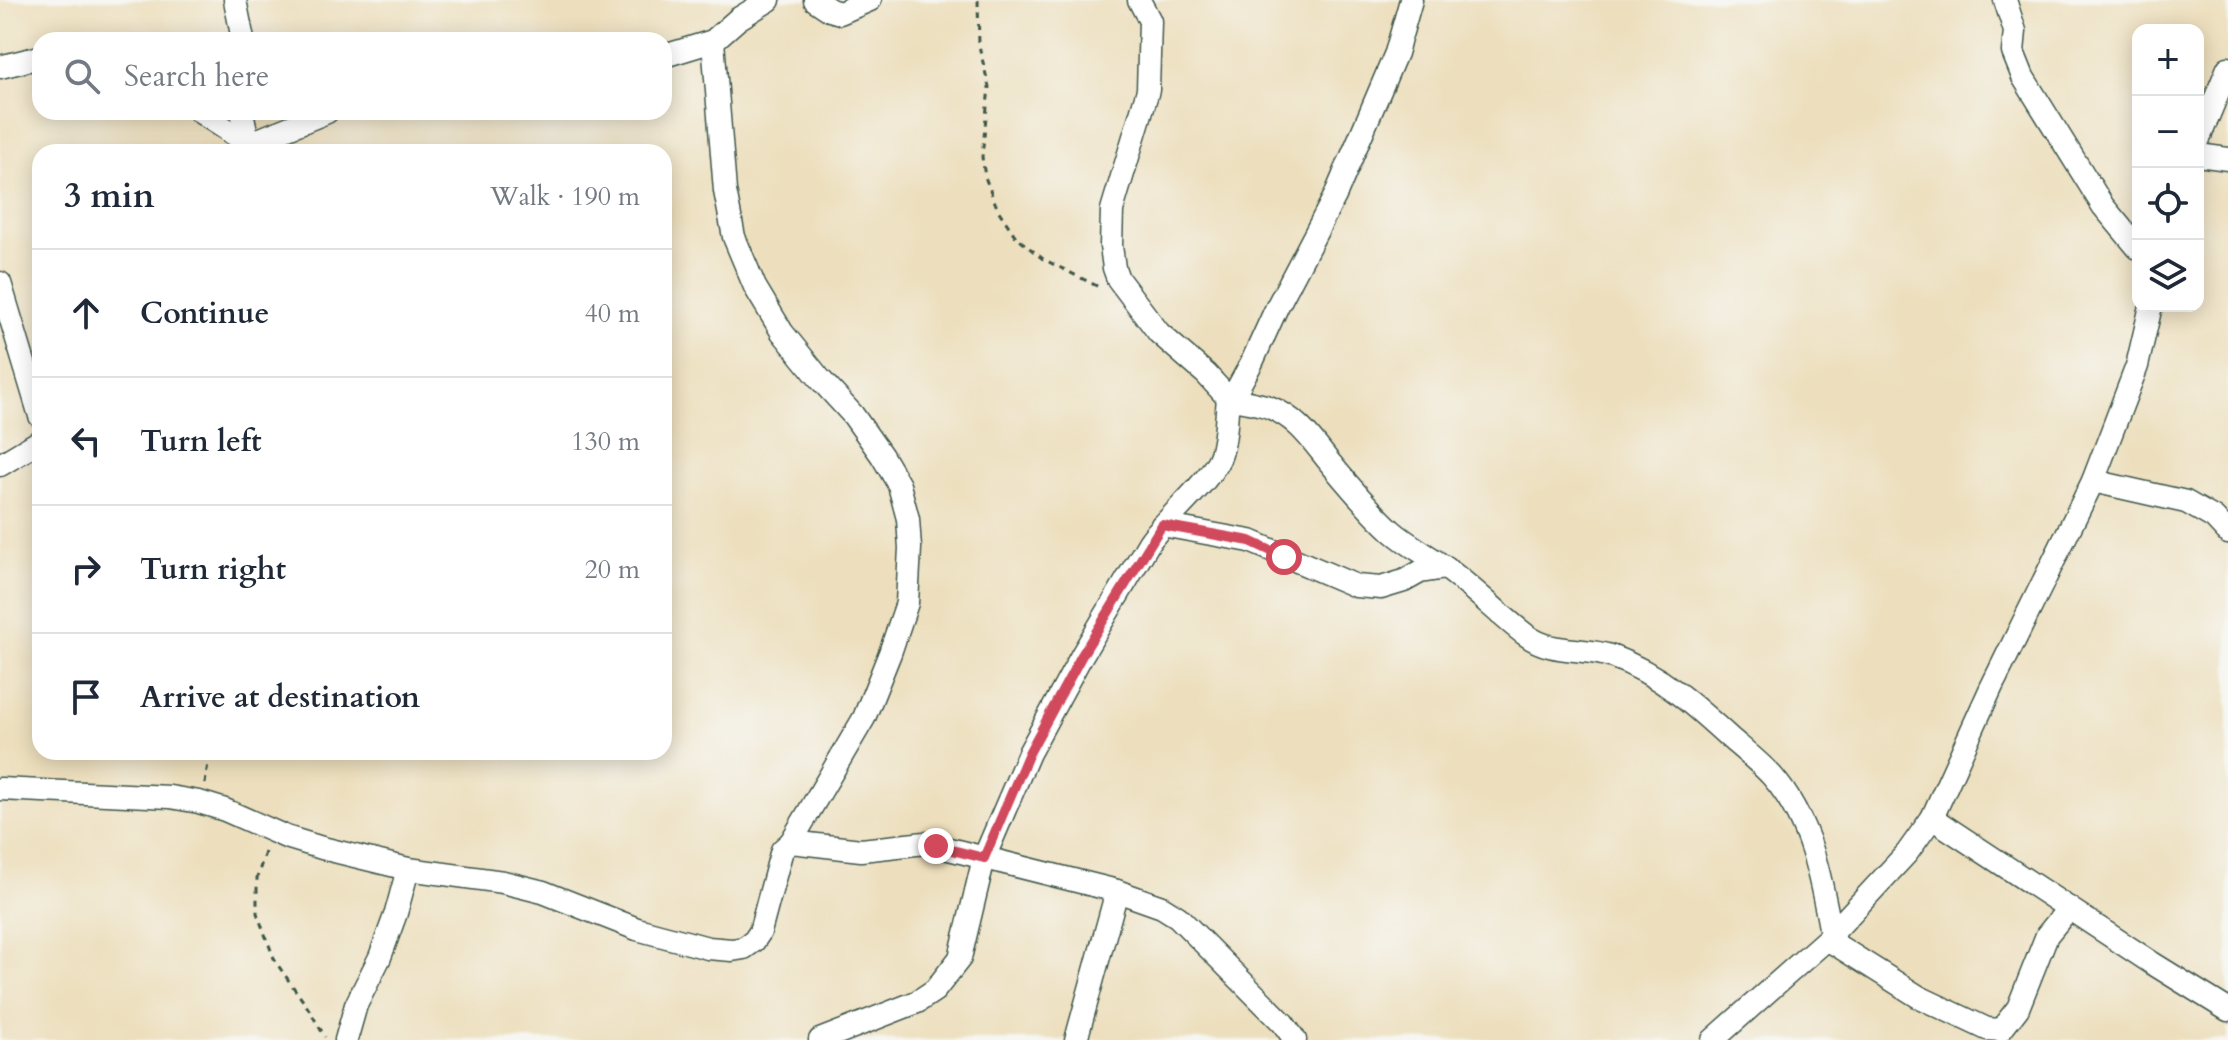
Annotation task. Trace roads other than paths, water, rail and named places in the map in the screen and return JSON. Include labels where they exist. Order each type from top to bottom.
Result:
[{"type":"street","points":[[235,0],[243,32]]},
{"type":"street","points":[[672,54],[713,41],[738,19],[769,0]]},
{"type":"street","points":[[815,0],[840,13],[870,0]]},
{"type":"street","points":[[1139,0],[1150,21],[1148,90],[1112,210],[1111,246],[1118,279],[1159,333],[1228,398],[1269,407],[1309,435],[1331,464],[1395,533],[1446,568],[1526,635],[1552,647],[1601,653],[1658,678],[1693,704],[1770,774],[1790,798],[1813,852],[1829,936],[1919,997],[1987,1029],[2001,1030],[2018,1008],[2047,935],[2069,908]]},
{"type":"street","points":[[820,1040],[917,1002],[935,990],[960,958],[984,858],[1029,753],[1082,655],[1162,525],[1197,489],[1221,457],[1228,398],[1235,393],[1252,362],[1335,196],[1396,53],[1411,0]]},
{"type":"street","points":[[2005,0],[2015,31],[2013,52],[2023,77],[2103,206],[2132,241]]},
{"type":"street","points":[[0,789],[170,797],[199,802],[322,848],[408,869],[503,882],[543,892],[637,929],[708,948],[732,950],[744,948],[754,941],[760,932],[782,850],[791,842],[864,718],[890,653],[907,603],[910,548],[908,519],[899,485],[853,415],[782,332],[755,287],[734,237],[725,191],[713,41]]},
{"type":"street","points":[[0,67],[32,59]]},
{"type":"street","points":[[2204,126],[2228,68]]},
{"type":"street","points":[[210,120],[239,144]]},
{"type":"street","points":[[242,120],[244,144]]},
{"type":"street","points":[[253,144],[309,120]]},
{"type":"street","points":[[2204,156],[2228,159]]},
{"type":"street","points":[[0,283],[32,389]]},
{"type":"street","points":[[1713,1040],[1829,936],[1907,853],[1932,818],[1991,688],[2093,481],[2137,366],[2150,312]]},
{"type":"street","points":[[0,465],[32,446]]},
{"type":"street","points":[[2093,481],[2186,502],[2214,518],[2228,533]]},
{"type":"street","points":[[1162,525],[1250,541],[1356,586],[1381,588],[1420,572],[1446,568]]},
{"type":"street","points":[[1932,818],[2152,963],[2225,1004]]},
{"type":"street","points":[[791,842],[861,850],[925,843],[1117,891],[1162,907],[1178,917],[1283,1023],[1295,1040]]},
{"type":"street","points":[[346,1040],[356,1005],[380,957],[396,913],[408,869]]},
{"type":"street","points":[[1076,1040],[1117,891]]}]
